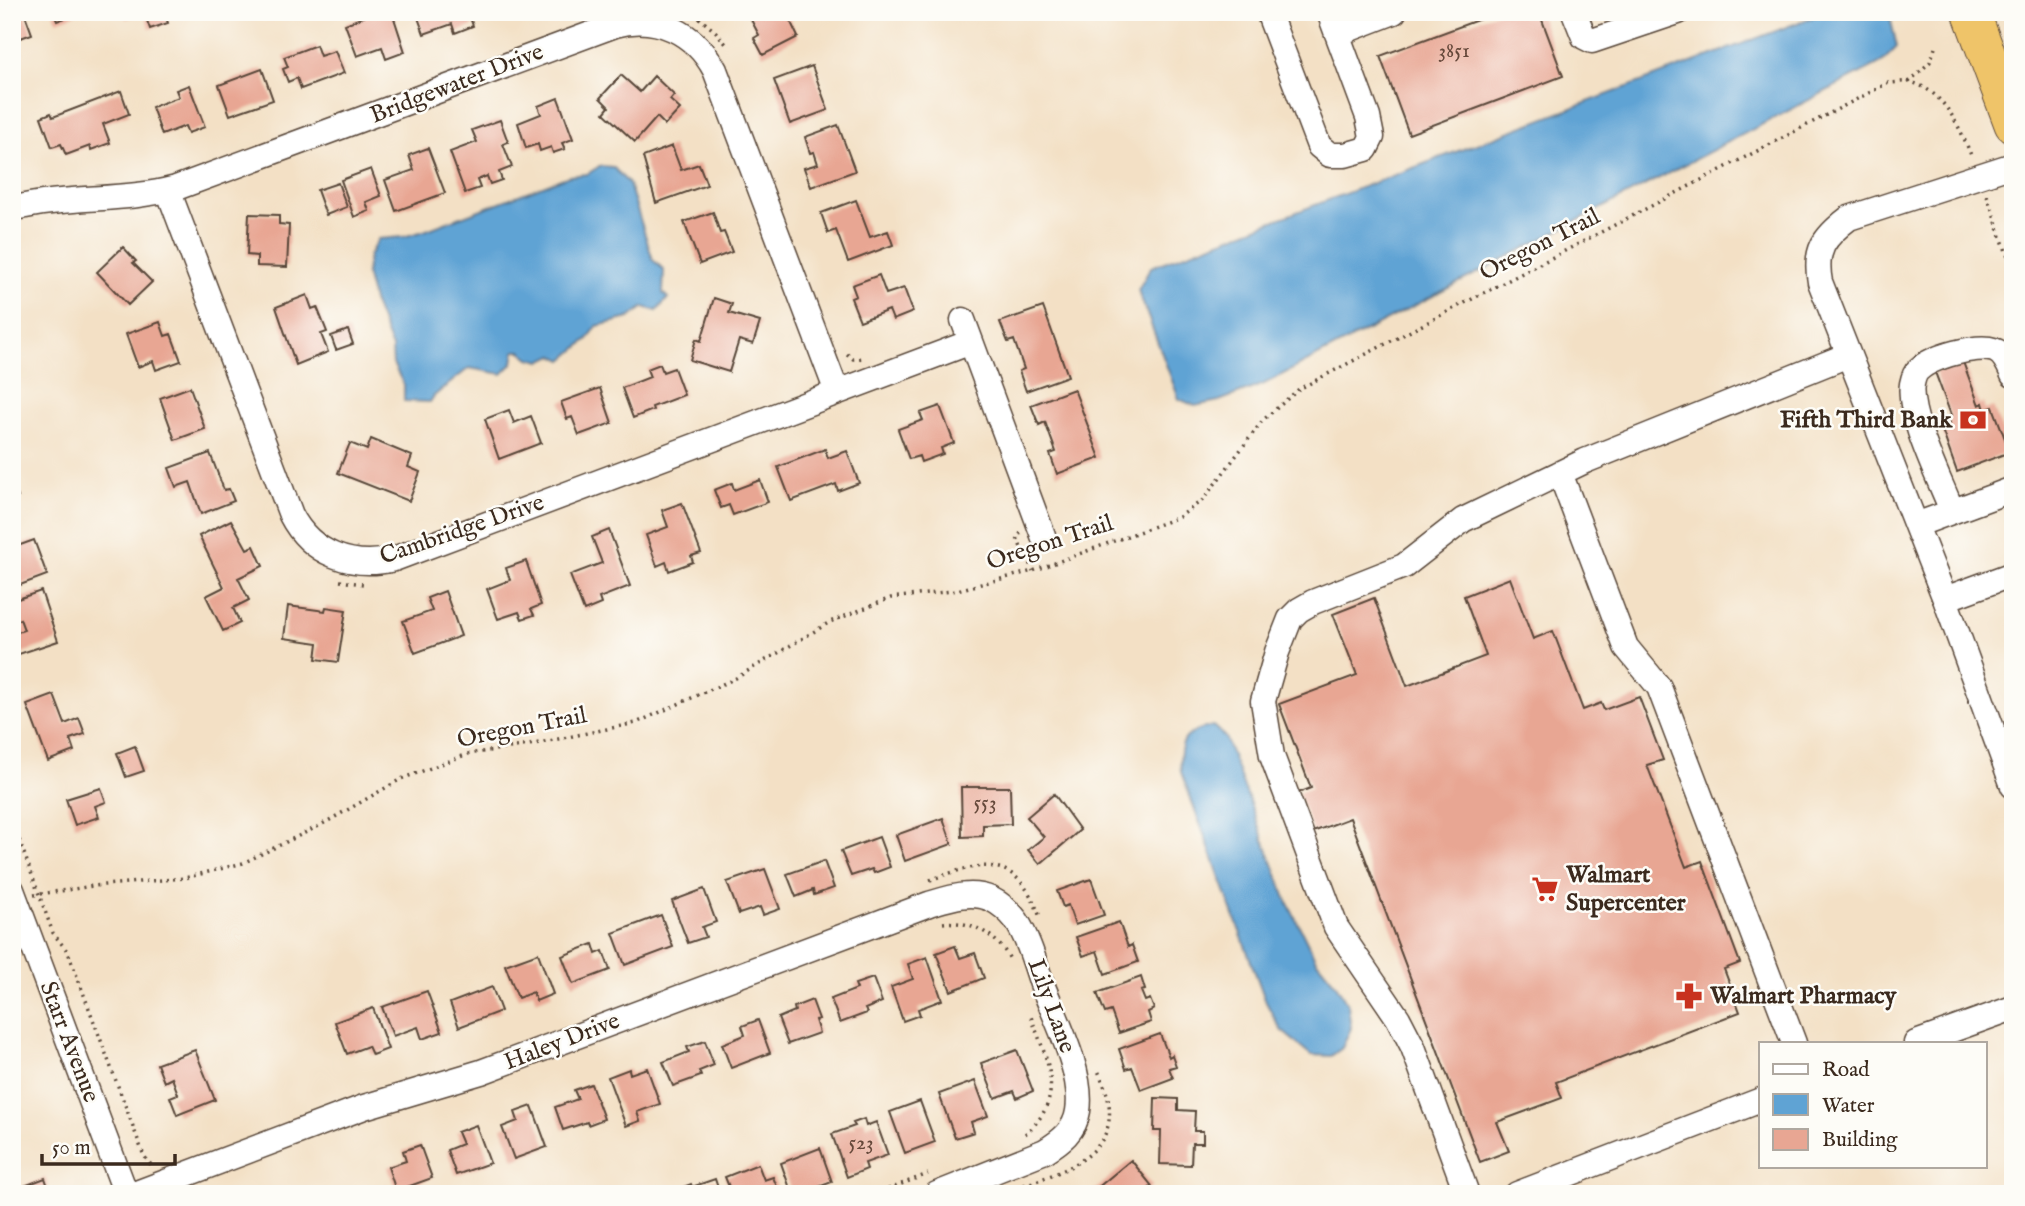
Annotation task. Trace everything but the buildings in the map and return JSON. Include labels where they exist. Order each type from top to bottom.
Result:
[{"type":"highway","points":[[1971,12],[2013,124]]},
{"type":"street","points":[[1268,12],[1319,146],[1330,155],[1345,155],[1366,149],[1372,137],[1368,117],[1333,23],[1394,12]]},
{"type":"street","points":[[1574,12],[1584,37],[1592,41],[1678,12]]},
{"type":"street","name":"Bridgewater Drive","points":[[12,209],[169,190],[608,27],[630,21],[663,24],[679,31],[695,43],[715,70],[837,392]]},
{"type":"street","points":[[2013,165],[1849,218],[1832,231],[1823,244],[1817,263],[1820,282],[1945,599],[2013,786]]},
{"type":"street","name":"Cambridge Drive","points":[[169,190],[291,515],[302,533],[334,556],[369,563],[394,559],[837,392],[967,331],[1044,538]]},
{"type":"street","points":[[1952,511],[1912,408],[1913,376],[1919,368],[1950,354],[1984,348],[1997,350],[2008,363],[2013,375]]},
{"type":"street","points":[[1466,1194],[1413,1047],[1403,1027],[1336,927],[1272,756],[1263,701],[1284,632],[1290,619],[1299,610],[1404,566],[1463,520],[1585,461],[1848,355]]},
{"type":"street","points":[[1875,424],[1912,408]]},
{"type":"street","points":[[1560,473],[1626,647],[1659,687],[1794,1042]]},
{"type":"street","points":[[1916,525],[2013,489]]},
{"type":"street","points":[[1945,599],[2013,574]]},
{"type":"street","name":"Starr Avenue","points":[[12,890],[126,1194]]},
{"type":"street","name":"Haley Drive","points":[[134,1194],[364,1107],[492,1068],[929,904],[967,895],[989,898]]},
{"type":"street","name":"Lily Lane","points":[[936,1182],[1045,1151],[1072,1129],[1078,1111],[1079,1098],[1071,1061],[1023,933],[1009,912],[989,898]]},
{"type":"street","points":[[1919,1042],[2013,1008]]},
{"type":"street","points":[[1517,1194],[1759,1101]]},
{"type":"path","points":[[697,17],[716,32],[730,52]]},
{"type":"path","points":[[1935,48],[1930,62],[1909,82],[1924,88],[1947,106],[1967,144]]},
{"type":"path","name":"Oregon Trail","points":[[40,893],[185,878],[243,863],[321,825],[401,779],[468,754],[529,745],[636,723],[736,678],[830,622],[891,598],[953,591],[1033,571],[1179,517],[1203,500],[1263,420],[1299,389],[1888,83],[1909,82]]},
{"type":"path","points":[[1989,200],[2013,272]]},
{"type":"path","points":[[844,349],[853,359],[875,354]]},
{"type":"path","points":[[336,580],[370,584]]},
{"type":"path","points":[[12,820],[53,933],[68,952],[144,1156],[152,1164],[159,1184]]},
{"type":"path","points":[[923,883],[970,866],[999,868],[1025,886],[1041,917]]},
{"type":"path","points":[[1010,960],[1015,973]]},
{"type":"path","points":[[1017,1139],[1027,1134],[1041,1118],[1050,1098],[1052,1074],[1029,1011]]},
{"type":"path","points":[[999,1194],[1076,1164],[1090,1155],[1101,1143],[1108,1128],[1109,1102],[1093,1056]]},
{"type":"path","points":[[875,1194],[936,1182]]},
{"type":"water","points":[[1826,12],[1884,12],[1890,17],[1897,47],[1882,62],[1264,384],[1219,401],[1195,406],[1179,399],[1138,290],[1151,267]]},
{"type":"water","points":[[600,166],[613,167],[629,184],[653,260],[664,270],[663,293],[668,298],[657,311],[644,307],[629,318],[597,326],[588,339],[563,360],[553,355],[541,361],[530,358],[521,351],[515,351],[513,363],[502,374],[469,368],[430,402],[404,401],[404,385],[393,364],[392,348],[373,301],[366,273],[369,256],[378,239],[403,237],[424,231],[569,176],[587,174]]},
{"type":"water","points":[[1213,726],[1225,737],[1287,901],[1316,960],[1335,983],[1348,1005],[1351,1028],[1342,1048],[1331,1056],[1311,1055],[1281,1030],[1266,1002],[1181,772],[1181,753],[1185,740],[1203,728]]},
{"type":"place","name":"Fifth Third Bank","points":[[1973,420]]},
{"type":"place","name":"Walmart Supercenter","points":[[1545,889]]},
{"type":"place","name":"Walmart Pharmacy","points":[[1689,996]]}]
